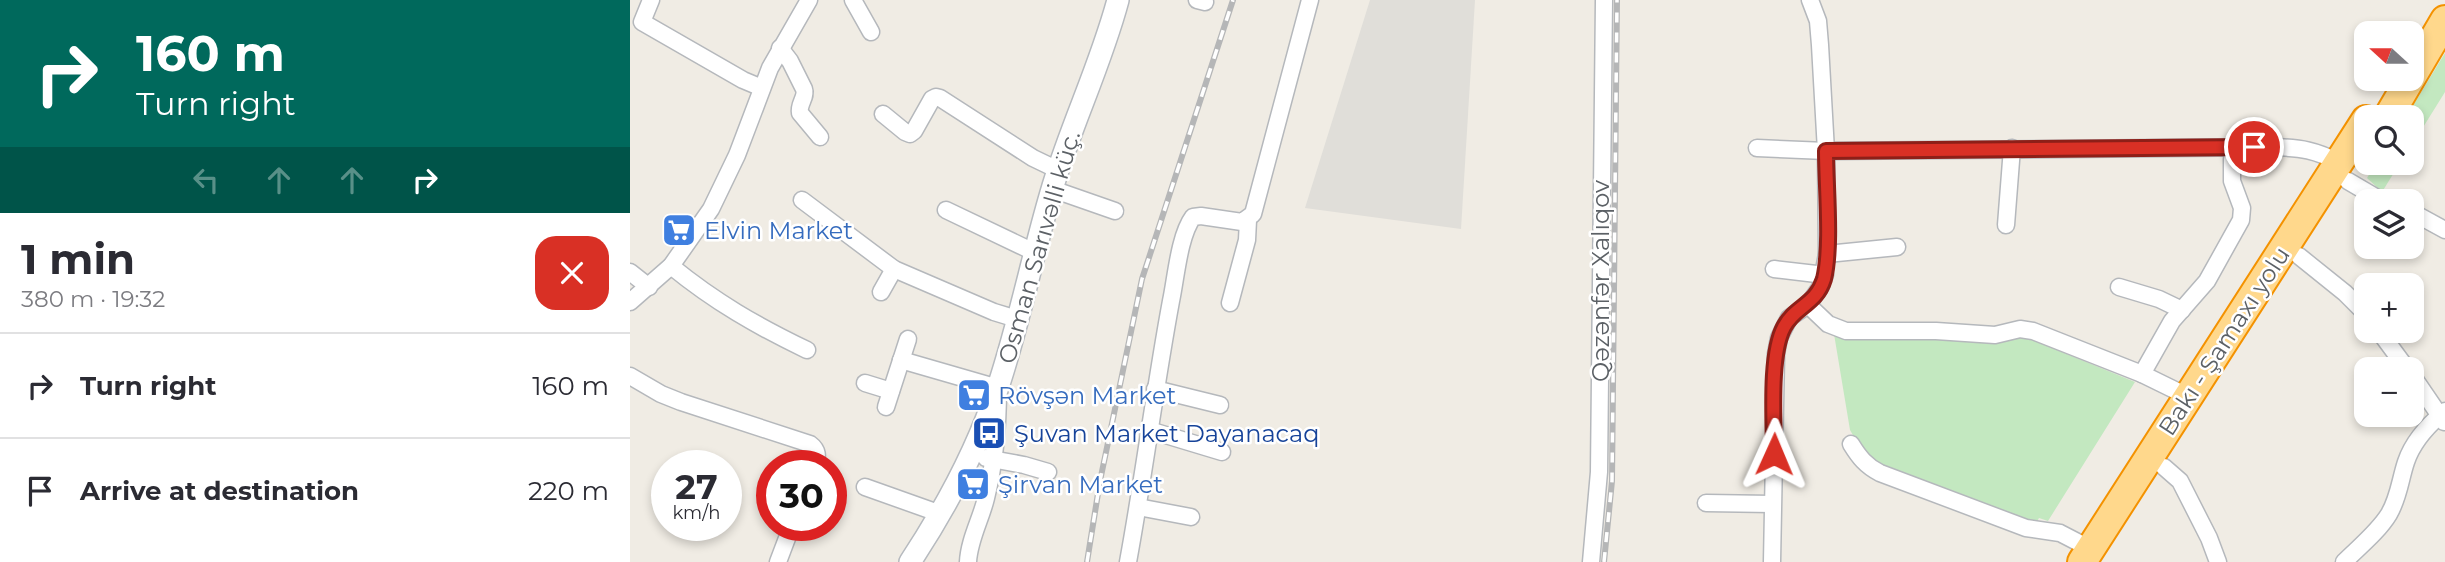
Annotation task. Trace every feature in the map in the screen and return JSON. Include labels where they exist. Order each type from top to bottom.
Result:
[{"type":"highway","points":[[2424,22],[2436,0]]},
{"type":"highway","points":[[2395,105],[2445,19]]},
{"type":"highway","name":"Bakı - Şamaxı yolu","points":[[2092,557],[2164,467],[2300,256],[2354,149]]},
{"type":"highway","name":"Bakı - Şamaxı yolu","points":[[2092,557],[2189,397],[2344,172],[2354,163]]},
{"type":"street","points":[[652,0],[636,28],[762,88]]},
{"type":"street","points":[[630,302],[671,266],[711,209],[725,183],[780,48],[809,0]]},
{"type":"street","points":[[853,0],[871,32]]},
{"type":"street","name":"Osman Sarıvəlli küç.","points":[[910,562],[942,514],[971,456],[998,388],[1055,179],[1118,0]]},
{"type":"street","points":[[1230,303],[1247,240],[1248,219],[1257,205],[1310,0]]},
{"type":"street","name":"Qəzənfər Xalıqov","points":[[1591,562],[1599,472],[1605,0]]},
{"type":"street","points":[[1772,562],[1776,354],[1779,338],[1789,318],[1817,295],[1825,275],[1827,254],[1826,151],[1820,44],[1818,21],[1812,1]]},
{"type":"street","points":[[780,48],[804,89],[800,113],[820,137]]},
{"type":"street","points":[[883,114],[910,134],[932,99],[940,98],[1033,158],[1055,179],[1115,211]]},
{"type":"street","points":[[2142,374],[2163,335],[2207,281],[2241,220],[2242,208],[2232,181],[2234,147]]},
{"type":"street","points":[[1757,148],[1826,151],[2304,148],[2319,152],[2366,189]]},
{"type":"street","points":[[2006,225],[2012,148]]},
{"type":"street","points":[[802,200],[894,269],[994,312],[1017,319]]},
{"type":"street","points":[[946,210],[1034,253]]},
{"type":"street","points":[[1128,562],[1155,389],[1178,265],[1189,223],[1193,217],[1201,216],[1236,222],[1248,219]]},
{"type":"street","points":[[2424,219],[2445,230]]},
{"type":"street","points":[[1827,254],[1897,247]]},
{"type":"street","points":[[2300,256],[2354,302]]},
{"type":"street","points":[[671,266],[738,315],[807,350]]},
{"type":"street","points":[[881,292],[894,269]]},
{"type":"street","points":[[1774,269],[1825,275]]},
{"type":"street","points":[[630,272],[649,287]]},
{"type":"street","points":[[2119,287],[2159,299],[2182,310]]},
{"type":"street","points":[[1808,305],[1828,324],[1846,331],[1936,331],[1995,335],[2020,328],[2033,331],[2142,374],[2189,397]]},
{"type":"street","points":[[886,407],[908,339]]},
{"type":"street","points":[[901,360],[998,388],[994,460],[987,496],[968,562]]},
{"type":"street","points":[[630,376],[681,402],[810,444],[816,450]]},
{"type":"street","points":[[865,383],[891,391]]},
{"type":"street","points":[[1155,389],[1220,405]]},
{"type":"street","points":[[2344,562],[2388,514],[2396,500],[2406,463],[2414,446],[2422,433],[2443,417],[2424,391]]},
{"type":"street","points":[[1149,430],[1222,452]]},
{"type":"street","points":[[1851,444],[1868,467],[1880,473],[2026,528],[2060,533],[2092,557]]},
{"type":"street","points":[[971,456],[1048,472]]},
{"type":"street","points":[[2164,467],[2180,481],[2218,562]]},
{"type":"street","points":[[865,487],[942,514]]},
{"type":"street","points":[[1706,503],[1772,504]]},
{"type":"street","points":[[1138,507],[1191,517]]},
{"type":"street","points":[[778,562],[786,541]]},
{"type":"shaded area","points":[[1370,0],[1475,0],[1461,229],[1305,208]]},
{"type":"green space","points":[[2445,53],[2445,92],[2424,126],[2424,105],[2413,105]]},
{"type":"green space","points":[[2369,175],[2393,175],[2384,189],[2379,189],[2367,178]]},
{"type":"green space","points":[[1834,334],[2018,334],[2135,382],[2048,521],[2039,518],[2034,527],[1868,461],[1850,430]]},
{"type":"railway","points":[[1087,562],[1100,481],[1142,279],[1233,0]]},
{"type":"railway","points":[[1604,562],[1612,481],[1617,0]]},
{"type":"place","name":"Elvin Market","points":[[679,230]]},
{"type":"place","name":"Rövşən Market","points":[[974,395]]},
{"type":"place","name":"Şuvan Market Dayanacaq","points":[[989,433]]},
{"type":"place","name":"Şirvan Market","points":[[973,484]]},
{"type":"route","points":[[1774,454],[1776,354],[1779,338],[1789,318],[1817,295],[1825,275],[1826,151],[2254,147]]}]
